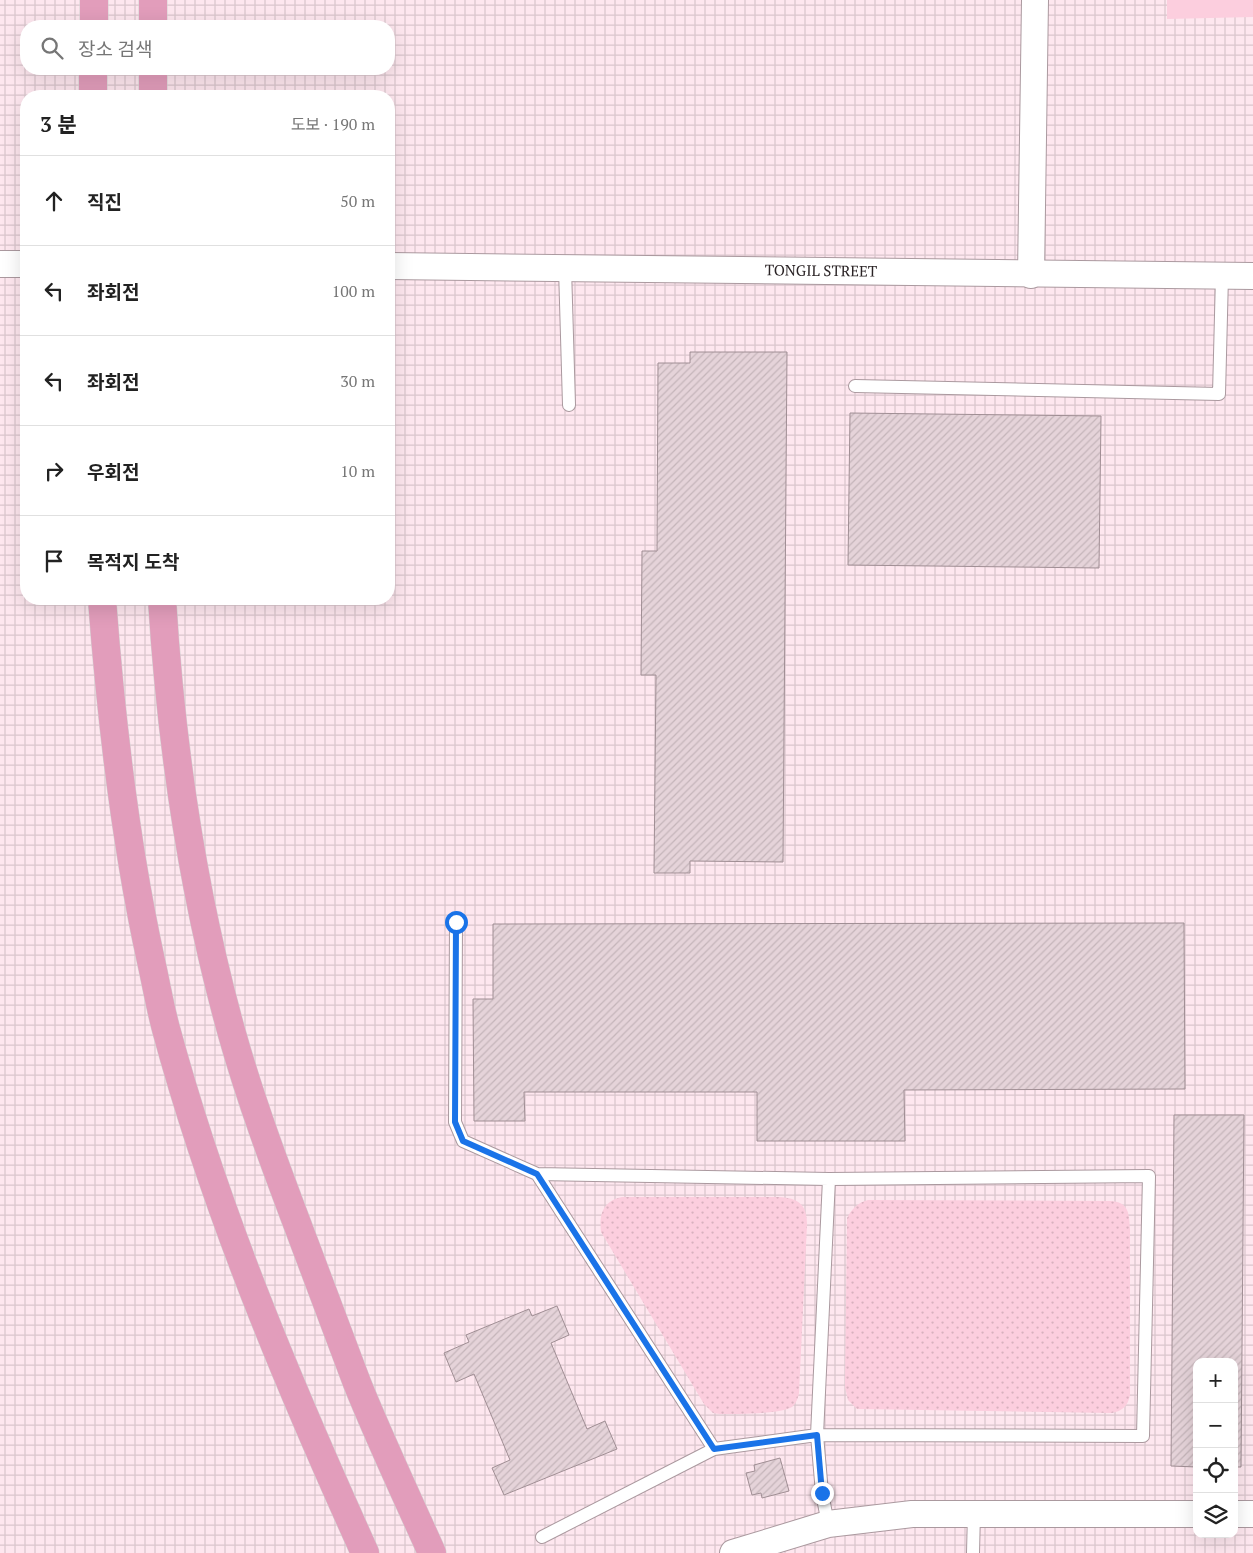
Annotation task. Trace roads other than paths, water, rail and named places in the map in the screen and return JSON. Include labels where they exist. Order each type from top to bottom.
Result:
[{"type":"main road","points":[[94,0],[94,20]]},
{"type":"main road","points":[[153,0],[153,20]]},
{"type":"main road","points":[[93,75],[93,90]]},
{"type":"main road","points":[[153,75],[153,90]]},
{"type":"main road","points":[[103,605],[112,712],[124,813],[141,913],[166,1028],[210,1173],[260,1309],[318,1449],[365,1553]]},
{"type":"main road","points":[[162,605],[170,702],[187,834],[232,1034],[265,1139],[358,1384],[432,1553]]},
{"type":"street","points":[[1031,274],[1035,0]]},
{"type":"street","points":[[0,264],[20,264]]},
{"type":"street","name":"TONGIL STREET","points":[[395,266],[1253,276]]},
{"type":"street","points":[[733,1553],[828,1524],[912,1514],[1193,1514]]},
{"type":"street","points":[[1238,1514],[1253,1514]]},
{"type":"lane","points":[[565,268],[569,405]]},
{"type":"lane","points":[[855,386],[1219,394],[1222,276]]},
{"type":"lane","points":[[456,922],[455,1122],[463,1141],[537,1174],[829,1179],[1149,1176],[1143,1436],[817,1435],[714,1449],[542,1537]]},
{"type":"lane","points":[[537,1174],[714,1449]]},
{"type":"lane","points":[[828,1524],[822,1493],[817,1435],[829,1179]]},
{"type":"lane","points":[[973,1553],[974,1513]]}]
